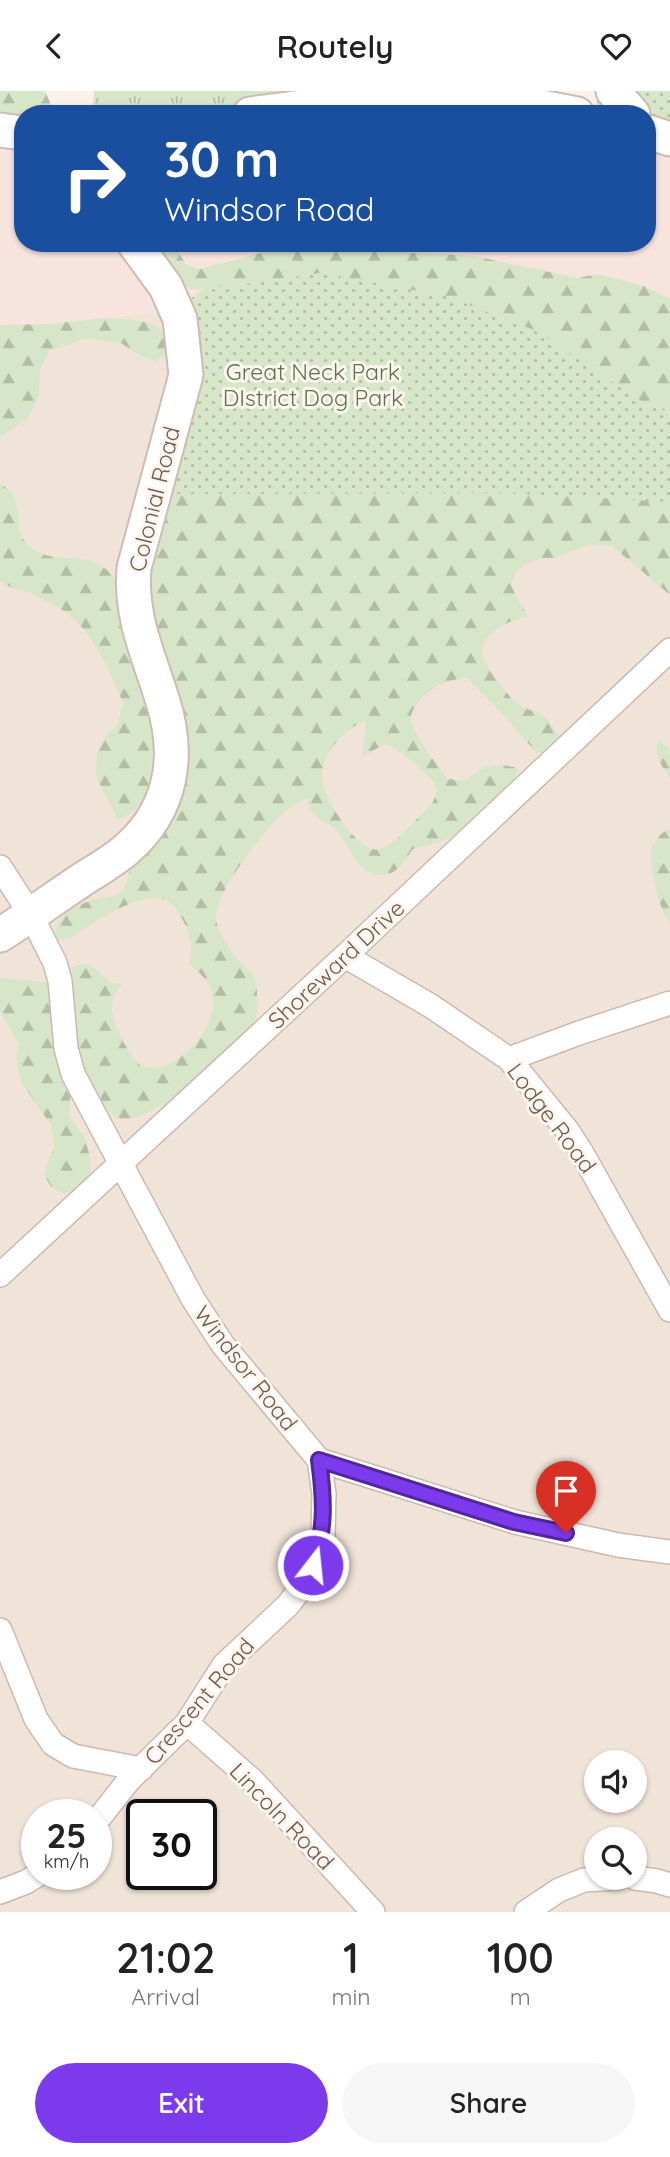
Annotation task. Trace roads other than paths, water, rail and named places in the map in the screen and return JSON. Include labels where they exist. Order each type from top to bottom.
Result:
[{"type":"street","points":[[446,100],[480,91]]},
{"type":"street","points":[[319,105],[349,101],[446,100],[531,105]]},
{"type":"street","name":"Colonial Road","points":[[0,935],[128,848],[149,825],[166,794],[173,749],[170,728],[159,687],[138,629],[132,587],[134,568],[186,375],[180,319],[166,287],[141,252]]},
{"type":"street","name":"Shoreward Drive","points":[[0,1275],[670,650]]},
{"type":"street","name":"Windsor Road","points":[[0,867],[32,915],[55,963],[60,981],[66,1048],[73,1074],[184,1285],[217,1336],[319,1460]]},
{"type":"street","name":"Lodge Road","points":[[345,956],[431,1006],[509,1059],[574,1142],[667,1297]]},
{"type":"street","points":[[509,1059],[670,1003]]},
{"type":"street","points":[[319,1460],[514,1522],[618,1545],[670,1552]]},
{"type":"street","name":"Crescent Road","points":[[112,1802],[130,1780],[187,1723],[224,1665],[288,1605],[306,1579],[323,1535],[324,1495],[319,1460]]},
{"type":"street","points":[[0,1630],[36,1719],[53,1744],[73,1756],[141,1769]]},
{"type":"street","name":"Lincoln Road","points":[[187,1723],[253,1781],[373,1912]]},
{"type":"street","points":[[526,1912],[559,1890],[584,1880]]},
{"type":"street","points":[[647,1880],[670,1885]]},
{"type":"street","points":[[0,1892],[21,1884]]},
{"type":"park label","name":"Great Neck Park DIstrict Dog Park","points":[[313,384]]}]
